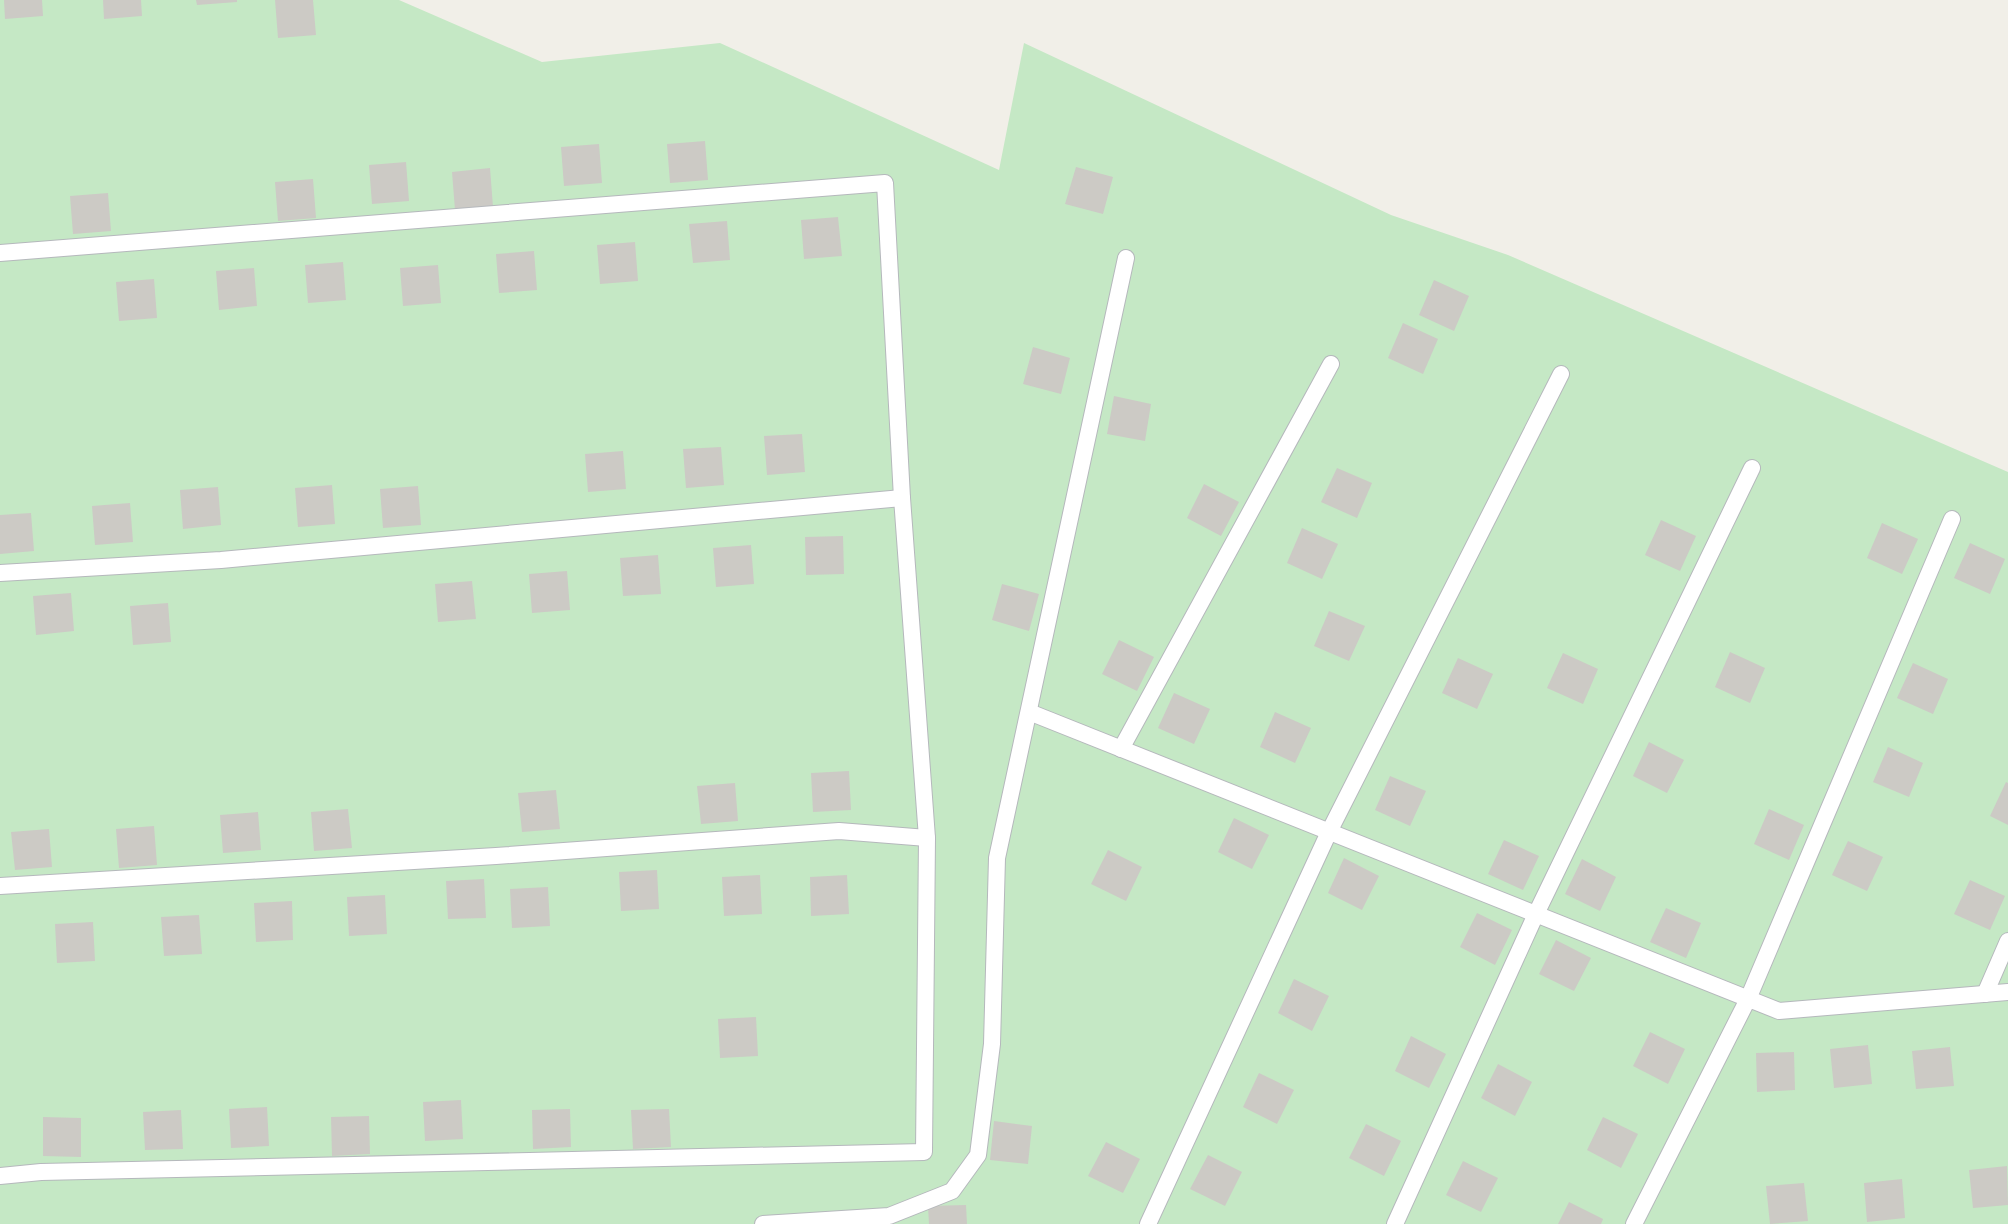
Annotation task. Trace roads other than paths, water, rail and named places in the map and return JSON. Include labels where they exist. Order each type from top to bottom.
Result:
[{"type":"lane","points":[[0,253],[885,183],[902,498],[927,838],[924,1152],[41,1172],[0,1176]]},
{"type":"lane","points":[[763,1224],[889,1216],[952,1191],[978,1155],[992,1044],[997,858],[1126,258]]},
{"type":"lane","points":[[1121,749],[1331,364]]},
{"type":"lane","points":[[1148,1224],[1329,832],[1561,374]]},
{"type":"lane","points":[[1395,1224],[1536,914],[1752,468]]},
{"type":"lane","points":[[0,573],[221,560],[902,498]]},
{"type":"lane","points":[[1634,1224],[1748,999],[1952,519]]},
{"type":"lane","points":[[1029,712],[1779,1011],[2008,993]]},
{"type":"lane","points":[[0,886],[508,855],[839,831],[927,838]]},
{"type":"lane","points":[[1985,994],[2008,941]]}]
